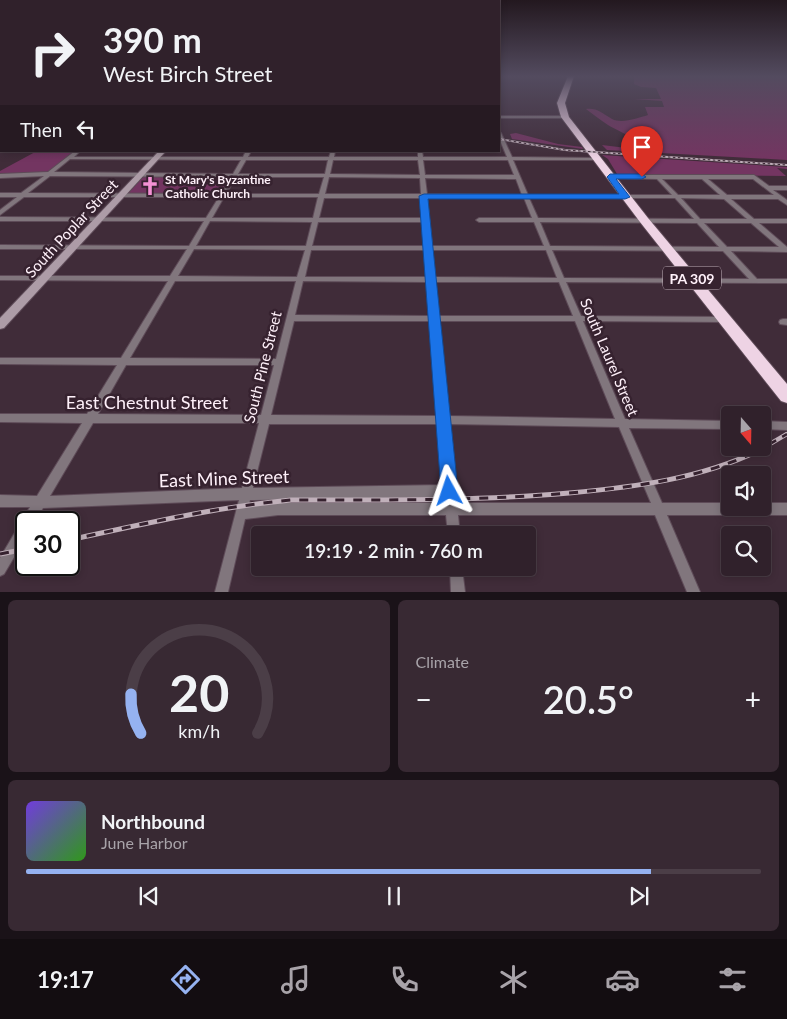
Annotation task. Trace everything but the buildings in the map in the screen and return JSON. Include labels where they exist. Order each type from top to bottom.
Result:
[{"type":"highway","points":[[561,104],[565,117]]},
{"type":"highway","name":"PA 309","points":[[565,117],[599,159],[625,197],[787,396]]},
{"type":"main road","name":"South Poplar Street","points":[[0,324],[160,155]]},
{"type":"street","points":[[500,117],[565,117]]},
{"type":"street","name":"South Laurel Street","points":[[500,136],[694,592]]},
{"type":"street","points":[[0,213],[77,152]]},
{"type":"street","name":"South Pine Street","points":[[221,592],[333,152]]},
{"type":"street","points":[[70,158],[246,155],[331,158],[420,155],[509,159],[599,159]]},
{"type":"street","points":[[35,511],[246,155]]},
{"type":"street","points":[[420,155],[453,526]]},
{"type":"street","points":[[0,176],[49,174],[516,177]]},
{"type":"street","points":[[0,182],[11,175]]},
{"type":"street","points":[[610,177],[754,177],[787,203]]},
{"type":"street","points":[[658,177],[755,281]]},
{"type":"street","points":[[703,177],[786,250]]},
{"type":"street","points":[[768,188],[787,188]]},
{"type":"street","points":[[0,196],[780,197]]},
{"type":"street","points":[[0,219],[426,220]]},
{"type":"street","points":[[479,220],[787,221]]},
{"type":"street","points":[[0,247],[546,247],[786,250]]},
{"type":"street","points":[[0,278],[787,281]]},
{"type":"street","points":[[290,318],[725,319]]},
{"type":"street","points":[[0,361],[279,362]]},
{"type":"street","name":"East Chestnut Street","points":[[0,418],[443,420],[721,425]]},
{"type":"street","points":[[771,425],[787,426]]},
{"type":"street","name":"East Mine Street","points":[[0,501],[40,502],[245,494],[449,491]]},
{"type":"street","name":"East Mine Street","points":[[240,514],[278,509],[787,509]]},
{"type":"street","points":[[0,570],[15,544]]},
{"type":"street","points":[[457,576],[458,592]]},
{"type":"shaded area","points":[[663,104],[787,104],[787,160],[607,150],[602,145],[643,150],[632,138],[608,125],[586,109],[597,110],[612,119],[620,121],[648,115],[645,107],[664,107]]},
{"type":"shaded area","points":[[516,133],[558,144],[582,147],[583,149],[512,139],[510,134]]},
{"type":"shaded area","points":[[35,152],[75,152],[50,172],[0,174],[0,171]]},
{"type":"shaded area","points":[[602,155],[787,167],[787,169],[777,168],[786,176],[617,174],[608,159]]},
{"type":"shaded area","points":[[143,177],[231,177],[220,194],[127,194]]},
{"type":"railway","points":[[500,139],[565,150],[787,165]]},
{"type":"railway","points":[[771,443],[787,434]]},
{"type":"railway","points":[[80,538],[207,512],[291,500],[430,500],[569,493],[618,488],[691,475],[746,456]]},
{"type":"railway","points":[[0,554],[15,551]]},
{"type":"place","name":"St Mary's Byzantine Catholic Church","points":[[150,186]]},
{"type":"route","points":[[449,491],[424,196],[625,197],[610,177],[642,177]]}]
